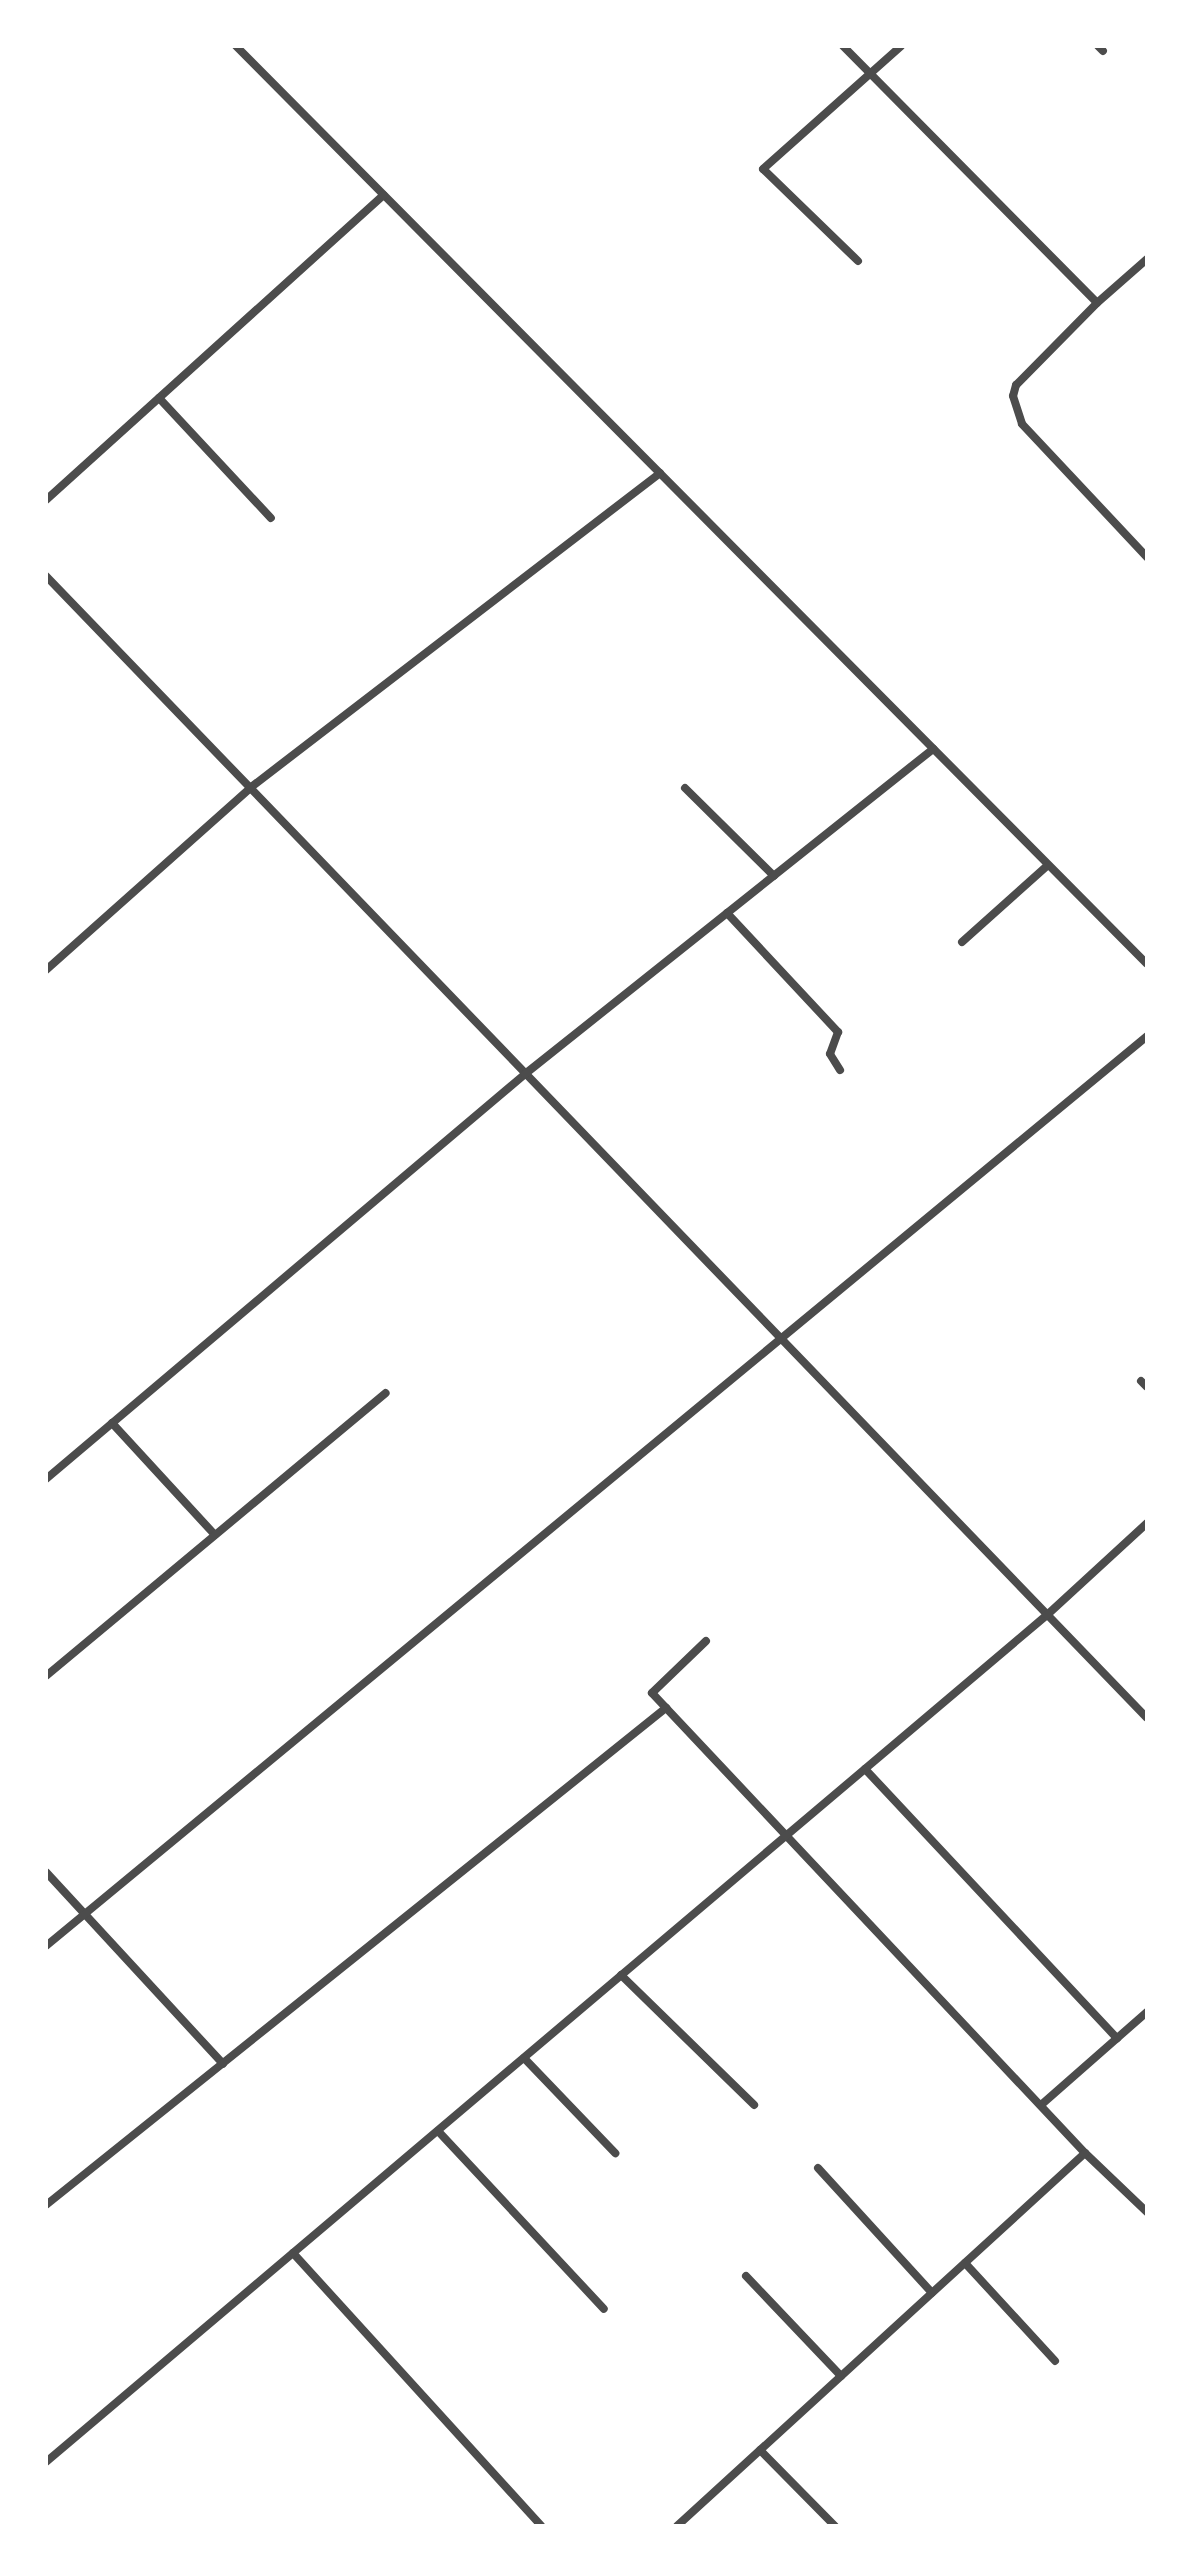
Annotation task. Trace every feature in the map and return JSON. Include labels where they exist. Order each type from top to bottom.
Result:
[{"type":"street","points":[[236,46],[1147,964]]},
{"type":"street","points":[[843,46],[1097,303]]},
{"type":"street","points":[[858,261],[763,169],[901,46]]},
{"type":"street","points":[[46,500],[383,195]]},
{"type":"street","points":[[1147,259],[1097,303],[1016,385],[1014,408],[1022,424],[1147,557]]},
{"type":"street","points":[[159,398],[271,518]]},
{"type":"street","points":[[46,970],[250,788],[660,473]]},
{"type":"street","points":[[46,576],[1147,1718]]},
{"type":"street","points":[[46,1479],[525,1074],[933,749]]},
{"type":"street","points":[[685,788],[774,876]]},
{"type":"street","points":[[962,942],[1048,865]]},
{"type":"street","points":[[727,913],[838,1032],[830,1054],[840,1070]]},
{"type":"street","points":[[46,1946],[783,1341],[1147,1036]]},
{"type":"street","points":[[46,1676],[386,1393]]},
{"type":"street","points":[[112,1423],[215,1535]]},
{"type":"street","points":[[46,2462],[1047,1615],[1147,1523]]},
{"type":"street","points":[[706,1641],[652,1693],[1085,2153],[1147,2212]]},
{"type":"street","points":[[46,2205],[666,1708]]},
{"type":"street","points":[[865,1769],[1117,2038]]},
{"type":"street","points":[[46,1872],[223,2064]]},
{"type":"street","points":[[621,1975],[754,2105]]},
{"type":"street","points":[[1041,2105],[1147,2012]]},
{"type":"street","points":[[524,2058],[615,2153]]},
{"type":"street","points":[[438,2131],[604,2309]]},
{"type":"street","points":[[677,2526],[1085,2153]]},
{"type":"street","points":[[818,2168],[932,2293]]},
{"type":"street","points":[[293,2253],[541,2526]]},
{"type":"street","points":[[965,2263],[1055,2361]]},
{"type":"street","points":[[746,2276],[841,2376]]},
{"type":"street","points":[[760,2450],[835,2526]]}]
